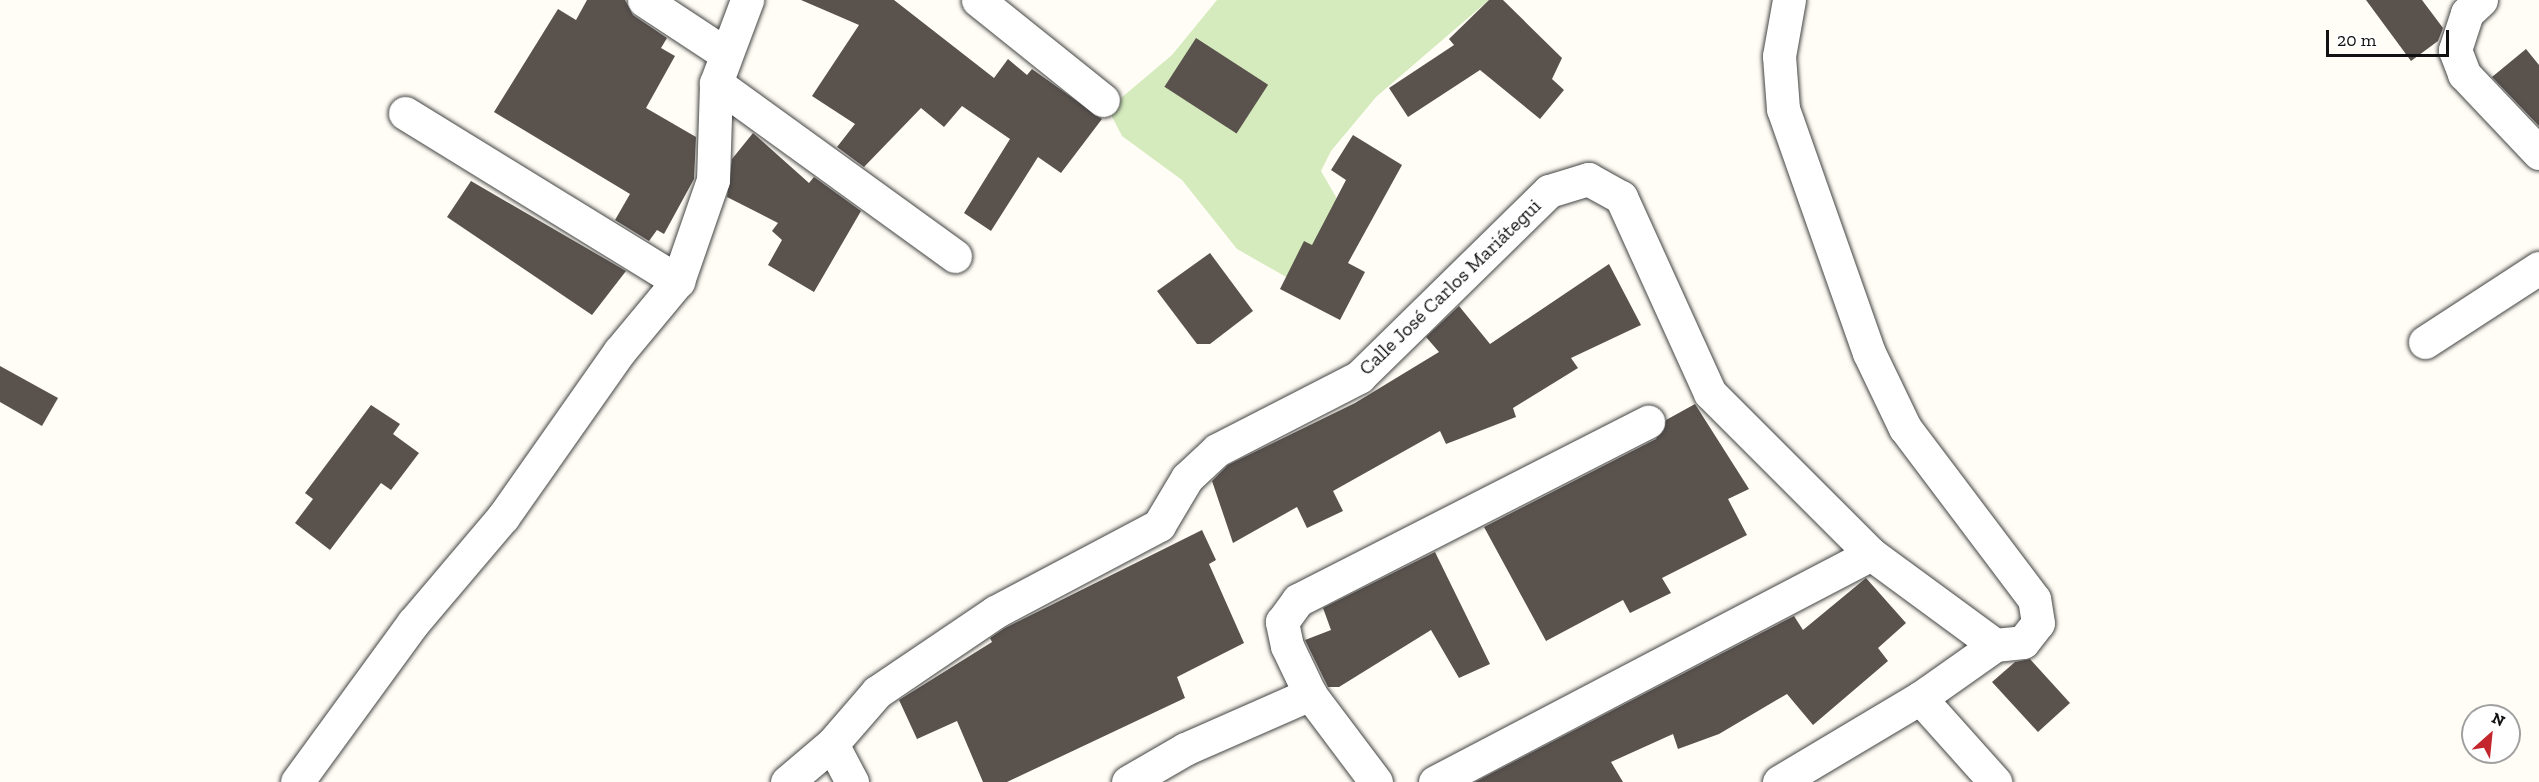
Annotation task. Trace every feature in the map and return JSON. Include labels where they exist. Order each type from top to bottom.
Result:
[{"type":"street","points":[[644,0],[721,69],[955,256]]},
{"type":"street","points":[[297,782],[413,623],[503,517],[619,352],[678,281],[713,180],[721,69],[747,0]]},
{"type":"street","points":[[978,0],[1103,100]]},
{"type":"street","points":[[1779,782],[1920,698],[1995,645],[2023,642],[2038,623],[2034,599],[1885,393],[1783,109],[1779,56],[1789,0]]},
{"type":"street","points":[[2481,0],[2467,13],[2454,50],[2464,74],[2539,153]]},
{"type":"street","points":[[405,113],[678,281]]},
{"type":"street","name":"Calle José Carlos Mariátegui","points":[[787,782],[832,744],[877,692],[995,612],[1160,525],[1187,478],[1217,450],[1359,377],[1549,191],[1588,179],[1621,197],[1710,393],[1871,554],[1995,645]]},
{"type":"street","points":[[2425,342],[2539,268]]},
{"type":"street","points":[[1376,782],[1310,694],[1282,622],[1298,600],[1648,422]]},
{"type":"street","points":[[1435,782],[1871,554]]},
{"type":"street","points":[[1128,782],[1185,749],[1310,694]]},
{"type":"street","points":[[1920,698],[1995,782]]},
{"type":"street","points":[[832,744],[852,782]]},
{"type":"green space","points":[[1217,0],[1489,0],[1376,97],[1331,151],[1321,171],[1343,209],[1288,278],[1237,249],[1182,180],[1122,136],[1108,109],[1172,55]]},
{"type":"building","points":[[587,0],[625,0],[633,15],[667,38],[661,48],[675,56],[646,108],[696,137],[694,179],[664,234],[657,230],[649,241],[615,220],[630,194],[494,112],[558,9],[576,20]]},
{"type":"building","points":[[801,0],[894,0],[994,78],[1008,59],[1027,75],[1032,69],[1102,119],[1061,173],[1038,157],[991,231],[964,213],[1010,139],[962,106],[944,127],[921,108],[864,167],[837,147],[855,124],[812,96],[859,25]]},
{"type":"building","points":[[1489,0],[1503,0],[1562,58],[1552,79],[1564,90],[1540,119],[1480,70],[1408,117],[1389,88],[1454,45],[1449,39]]},
{"type":"building","points":[[2366,0],[2422,0],[2443,28],[2438,41],[2411,61]]},
{"type":"building","points":[[1196,38],[1268,85],[1237,133],[1164,87]]},
{"type":"building","points":[[2526,49],[2539,65],[2539,126],[2492,77]]},
{"type":"building","points":[[753,133],[809,183],[814,177],[861,211],[814,292],[768,265],[782,240],[772,231],[778,223],[727,197],[732,159]]},
{"type":"building","points":[[1353,135],[1402,165],[1348,263],[1365,272],[1340,320],[1280,289],[1304,241],[1312,245],[1346,180],[1331,170]]},
{"type":"building","points":[[471,181],[626,271],[592,315],[447,217]]},
{"type":"building","points":[[1210,253],[1253,311],[1210,344],[1197,344],[1157,291]]},
{"type":"building","points":[[1609,264],[1641,325],[1571,358],[1578,368],[1513,408],[1516,417],[1446,444],[1440,431],[1333,491],[1343,511],[1307,528],[1297,507],[1233,543],[1212,481],[1228,465],[1355,403],[1439,352],[1426,337],[1459,306],[1490,344]]},
{"type":"building","points":[[0,366],[58,398],[42,426],[0,402]]},
{"type":"building","points":[[1695,404],[1749,489],[1728,499],[1747,535],[1662,578],[1671,593],[1630,613],[1623,600],[1546,641],[1484,527],[1656,439],[1666,420]]},
{"type":"building","points":[[371,405],[400,424],[393,434],[419,453],[391,490],[381,483],[330,550],[295,523],[313,499],[305,493]]},
{"type":"building","points":[[1202,530],[1216,560],[1209,564],[1244,643],[1177,677],[1185,698],[1007,782],[983,782],[957,721],[917,739],[899,700],[992,642],[990,638],[1005,628]]},
{"type":"building","points":[[1435,552],[1490,664],[1459,678],[1431,630],[1339,687],[1328,687],[1305,640],[1331,630],[1323,608]]},
{"type":"building","points":[[1866,578],[1906,623],[1878,648],[1888,661],[1813,725],[1787,694],[1719,734],[1678,749],[1673,734],[1611,762],[1623,782],[1475,782],[1794,616],[1803,630]]},
{"type":"building","points":[[2030,659],[2070,703],[2038,732],[1992,682],[2015,662]]}]
